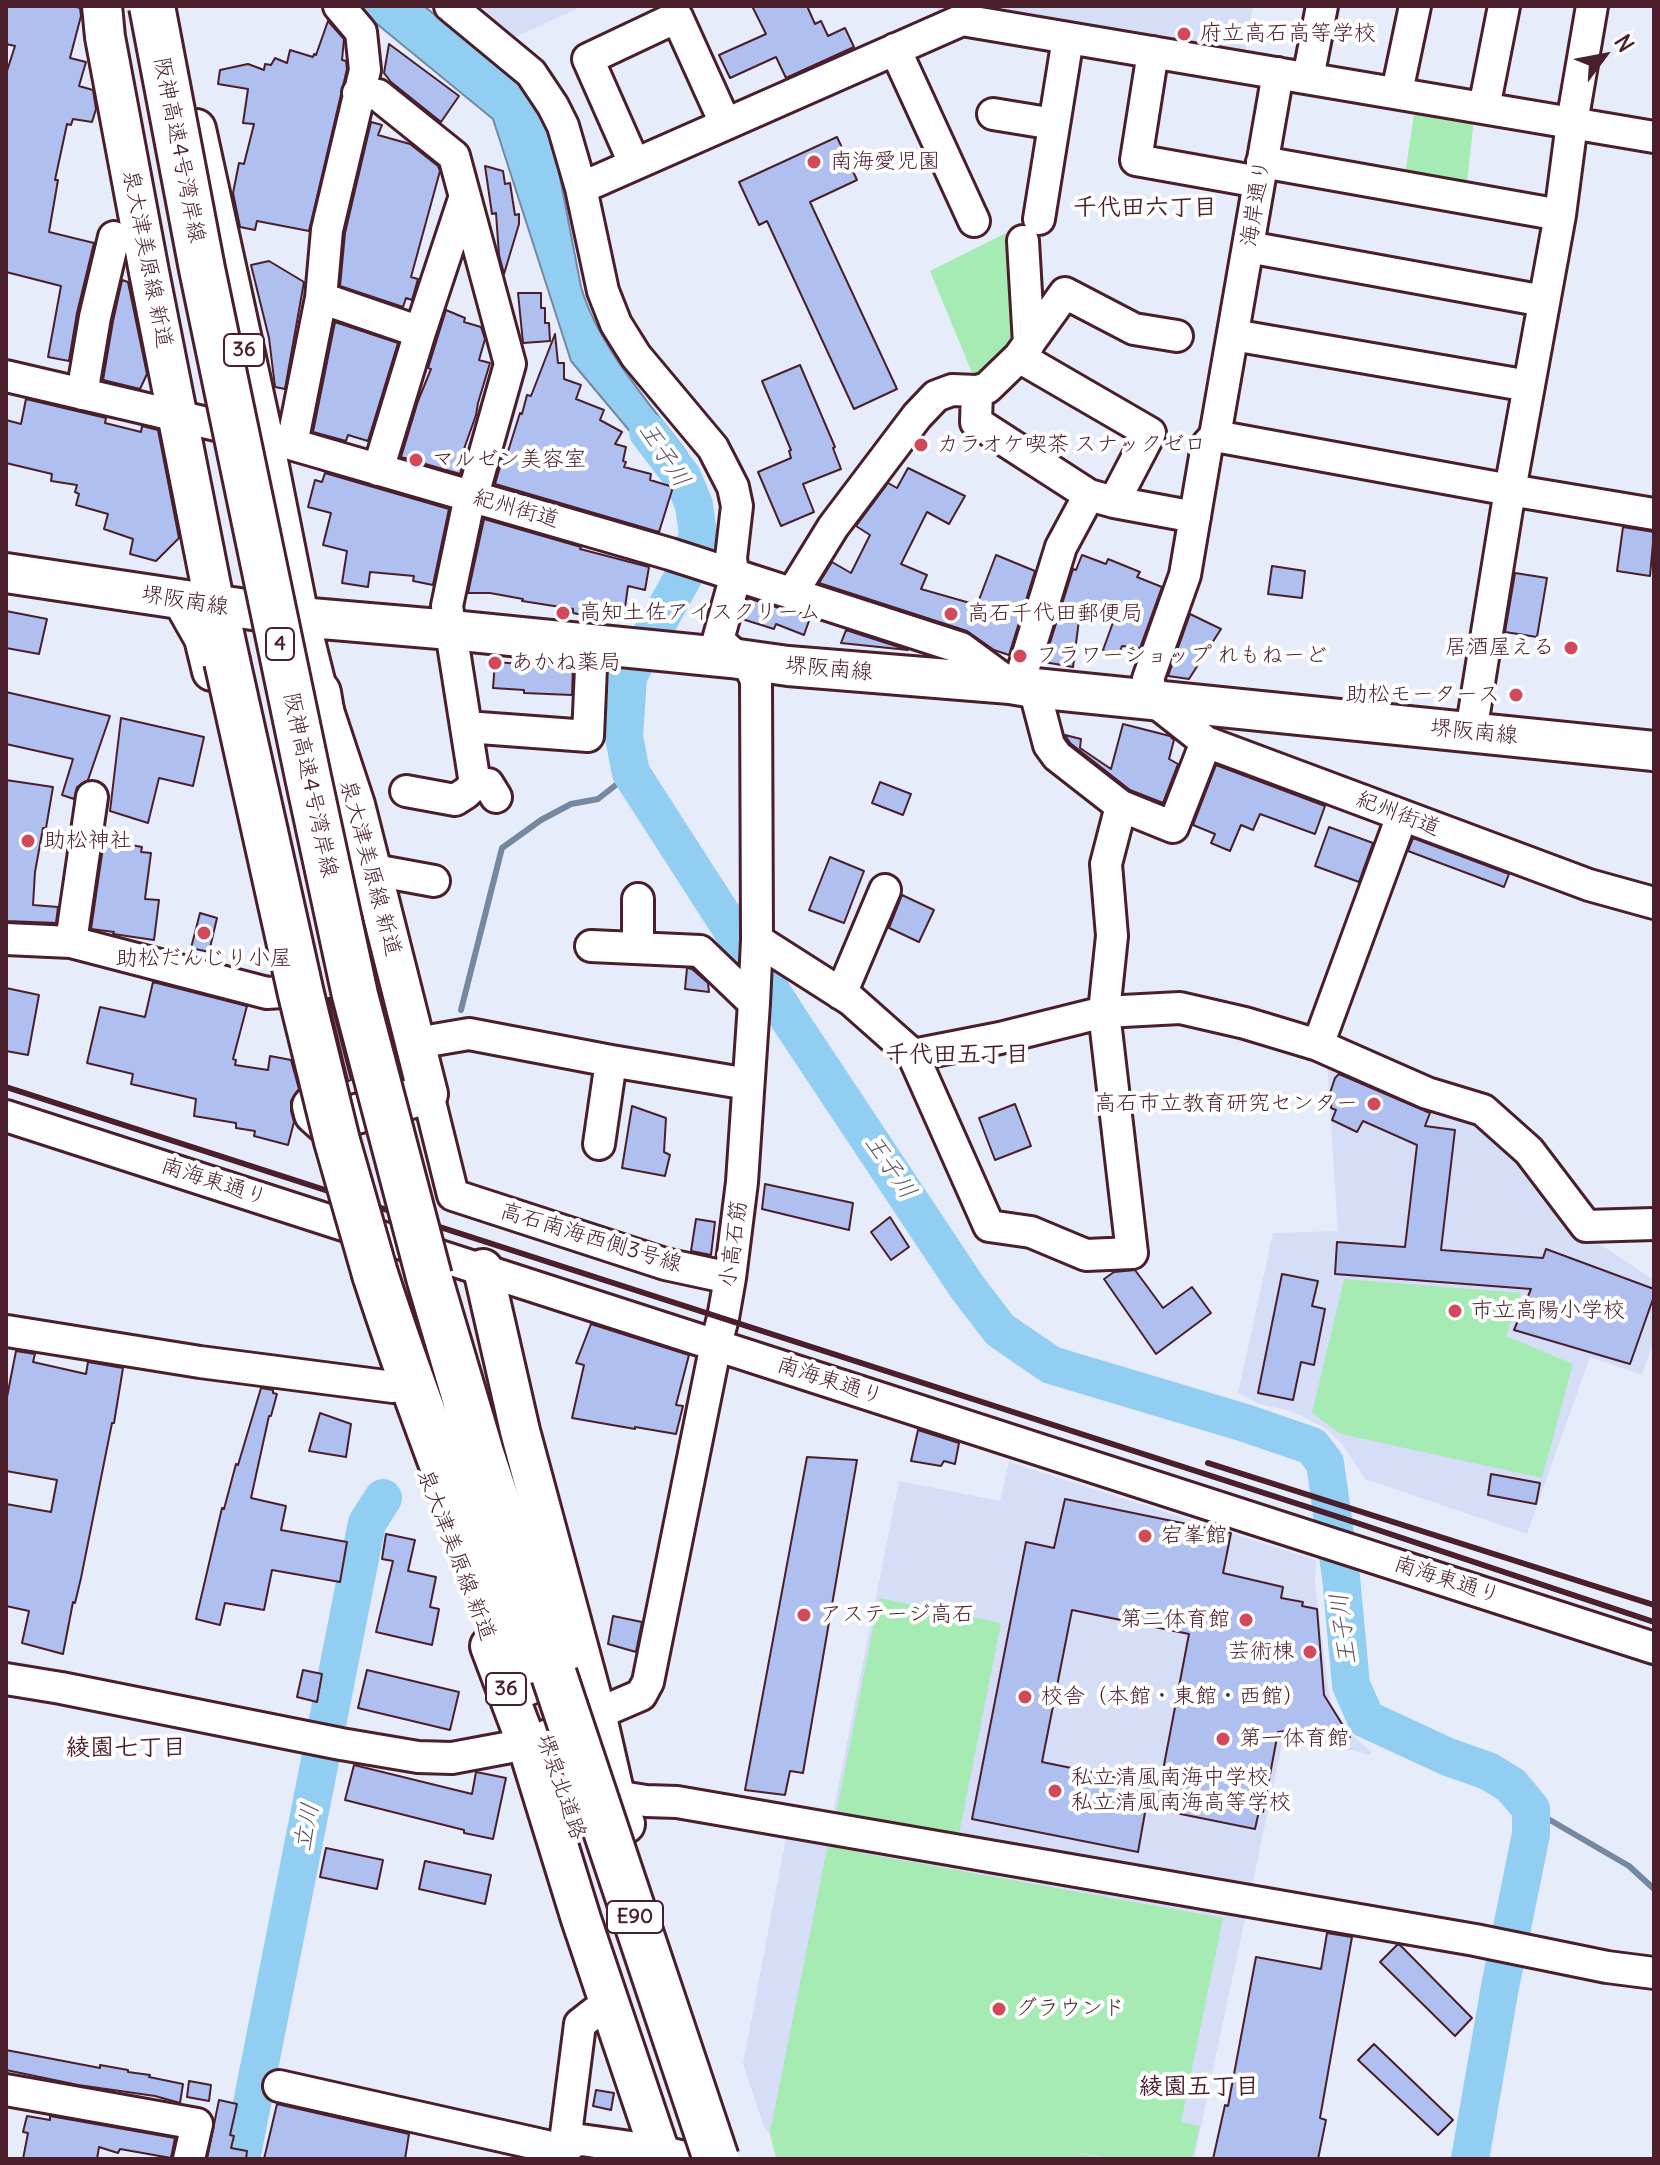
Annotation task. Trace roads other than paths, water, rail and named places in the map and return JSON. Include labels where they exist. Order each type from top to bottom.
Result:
[{"type":"highway","name":"阪神高速4号湾岸線","points":[[123,6],[142,120],[324,995],[413,1277]]},
{"type":"highway","name":"阪神高速4号湾岸線","points":[[152,6],[199,254],[413,1277]]},
{"type":"highway","points":[[199,603],[227,661],[301,994],[337,1141],[375,1274],[419,1405],[540,1679]]},
{"type":"highway","points":[[318,693],[353,884],[417,1157],[488,1413],[540,1679]]},
{"type":"highway","name":"堺泉北道路","points":[[413,1277],[451,1459],[540,1679],[716,2159]]},
{"type":"highway","name":"堺泉北道路","points":[[540,1679],[675,2157]]},
{"type":"main road","name":"泉大津美原線 新道","points":[[102,6],[105,37],[177,415],[204,638],[282,992],[314,1114],[324,1123],[428,1094],[355,805],[318,693],[299,617],[278,440],[189,95],[173,6]]},
{"type":"main road","name":"堺阪南線","points":[[6,573],[299,617],[747,661],[1023,680],[1154,701],[1654,751]]},
{"type":"main road","name":"泉大津美原線 新道","points":[[341,1223],[393,1387],[527,1744],[611,2008],[675,2157]]},
{"type":"main road","points":[[483,1269],[520,1431],[596,1713],[615,1796],[737,2159]]},
{"type":"street","points":[[278,440],[321,298],[327,230],[365,70],[361,32],[339,6]]},
{"type":"street","points":[[450,6],[531,73],[553,106],[563,126],[581,188],[603,291],[616,324],[636,356],[713,448],[733,487],[737,506],[731,558],[722,571],[734,582],[718,640],[747,661]]},
{"type":"street","points":[[1308,78],[1322,6]]},
{"type":"street","points":[[1397,92],[1415,6]]},
{"type":"street","points":[[1484,108],[1504,6]]},
{"type":"street","points":[[1471,732],[1510,490],[1560,215],[1592,6]]},
{"type":"street","points":[[634,163],[588,59],[677,17],[725,123]]},
{"type":"street","points":[[581,188],[962,20],[1654,137]]},
{"type":"street","points":[[1024,350],[1031,230],[1054,124],[1068,38]]},
{"type":"street","points":[[895,49],[950,198],[974,221]]},
{"type":"street","points":[[1153,52],[1136,160],[1261,172],[1560,215]]},
{"type":"street","name":"海岸通り","points":[[1154,701],[1148,679],[1185,575],[1207,445],[1215,436],[1278,73]]},
{"type":"street","points":[[358,93],[378,95],[454,156],[510,364],[470,496],[447,606],[466,727],[485,790],[466,793],[455,800],[406,791]]},
{"type":"street","points":[[993,114],[1054,124]]},
{"type":"street","points":[[378,470],[464,199]]},
{"type":"street","points":[[82,394],[95,317],[114,237]]},
{"type":"street","points":[[1248,247],[1544,301]]},
{"type":"street","points":[[794,594],[833,527],[917,416],[936,396],[952,390],[977,391],[987,388],[1024,350],[1065,293],[1134,329],[1177,336]]},
{"type":"street","points":[[321,298],[420,332]]},
{"type":"street","points":[[1233,335],[1529,386]]},
{"type":"street","points":[[1024,350],[1150,433],[1061,547],[1023,680],[1049,745],[1057,756],[1121,806],[1173,827],[1206,742]]},
{"type":"street","name":"紀州街道","points":[[6,376],[278,440],[670,554],[961,648],[1023,680]]},
{"type":"street","points":[[977,391],[976,422],[1101,499],[1195,517]]},
{"type":"street","points":[[1215,436],[1654,514]]},
{"type":"street","points":[[466,727],[588,736],[605,646]]},
{"type":"street","name":"小高石筋","points":[[6,1679],[341,1744],[418,1757],[452,1758],[527,1744],[641,1695],[648,1682],[723,1318],[742,1182],[757,940],[756,680],[747,661]]},
{"type":"street","name":"紀州街道","points":[[1154,701],[1206,742],[1589,885],[1654,903]]},
{"type":"street","points":[[71,942],[92,797]]},
{"type":"street","points":[[757,940],[851,1000],[913,1055],[989,1226],[1031,1232],[1086,1255],[1132,1253],[1104,1012],[1112,936],[1106,864],[1121,806]]},
{"type":"street","points":[[1318,1045],[1402,816]]},
{"type":"street","points":[[372,871],[434,881]]},
{"type":"street","points":[[841,994],[885,890]]},
{"type":"street","points":[[638,899],[638,948]]},
{"type":"street","points":[[6,939],[71,942],[267,993],[282,992]]},
{"type":"street","points":[[591,946],[700,951],[754,1003]]},
{"type":"street","points":[[913,1055],[1000,1038],[1104,1012],[1180,1008],[1318,1045],[1427,1093],[1483,1110],[1529,1151],[1586,1226],[1653,1223]]},
{"type":"street","points":[[416,1043],[469,1034],[748,1084]]},
{"type":"street","points":[[599,1144],[611,1061]]},
{"type":"street","name":"高石南海西側3号線","points":[[428,1094],[453,1195],[665,1264],[730,1278]]},
{"type":"street","name":"南海東通り","points":[[6,1116],[1654,1648]]},
{"type":"street","points":[[7,1331],[200,1362],[393,1387]]},
{"type":"street","points":[[615,1796],[677,1802],[1654,1973]]},
{"type":"street","points":[[561,2155],[580,2024],[594,2013],[611,2008]]},
{"type":"street","points":[[279,2086],[561,2155]]},
{"type":"street","points":[[6,2090],[197,2124],[189,2159]]},
{"type":"street","points":[[561,2155],[572,2142],[581,2140],[675,2157]]},
{"type":"water","points":[[355,6],[424,6],[521,86],[540,113],[554,146],[581,287],[589,309],[626,374],[687,453],[675,485],[571,361],[493,119]]},
{"type":"waterway","name":"王子川","points":[[648,432],[683,478],[694,505],[698,535],[686,572],[628,676],[624,737],[631,773],[793,1025],[967,1287],[1000,1330],[1051,1365],[1312,1446],[1325,1463],[1341,1577],[1351,1685],[1366,1719],[1448,1757],[1488,1771],[1511,1785],[1531,1809],[1531,1834],[1470,2159]]},
{"type":"waterway","points":[[461,1010],[502,848],[541,820],[571,804],[598,799],[631,773]]},
{"type":"waterway","name":"立川","points":[[241,2159],[367,1523],[383,1498]]},
{"type":"waterway","points":[[1531,1809],[1629,1866],[1654,1889]]},
{"type":"railway","points":[[6,1087],[1357,1523],[1654,1622]]},
{"type":"railway","points":[[1208,1463],[1654,1605]]},
{"type":"place","name":"府立高石高等学校","points":[[1184,34]]},
{"type":"place","name":"南海愛児園","points":[[814,162]]},
{"type":"place","name":"カラオケ喫茶 スナックゼロ","points":[[921,445]]},
{"type":"place","name":"マルゼン美容室","points":[[416,460]]},
{"type":"place","name":"高知土佐アイスクリーム","points":[[563,613]]},
{"type":"place","name":"高石千代田郵便局","points":[[951,614]]},
{"type":"place","name":"居酒屋える","points":[[1571,648]]},
{"type":"place","name":"フラワーショップ れもねーど","points":[[1020,656]]},
{"type":"place","name":"あかね薬局","points":[[495,663]]},
{"type":"place","name":"助松モータース","points":[[1516,695]]},
{"type":"place","name":"助松神社","points":[[28,841]]},
{"type":"place","name":"助松だんじり小屋","points":[[204,933]]},
{"type":"place","name":"高石市立教育研究センター","points":[[1374,1104]]},
{"type":"place","name":"市立高陽小学校","points":[[1455,1311]]},
{"type":"place","name":"宕峯館","points":[[1145,1536]]},
{"type":"place","name":"アステージ高石","points":[[804,1615]]},
{"type":"place","name":"第二体育館","points":[[1246,1620]]},
{"type":"place","name":"芸術棟","points":[[1310,1652]]},
{"type":"place","name":"校舎（本館・東館・西館）","points":[[1025,1697]]},
{"type":"place","name":"第一体育館","points":[[1223,1739]]},
{"type":"place","name":"私立清風南海中学校 私立清風南海高等学校","points":[[1055,1791]]},
{"type":"place","name":"グラウンド","points":[[999,2009]]},
{"type":"district","name":"千代田六丁目","points":[[1145,208]]},
{"type":"district","name":"千代田五丁目","points":[[957,1055]]},
{"type":"district","name":"綾園七丁目","points":[[126,1748]]},
{"type":"district","name":"綾園五丁目","points":[[1199,2087]]}]
